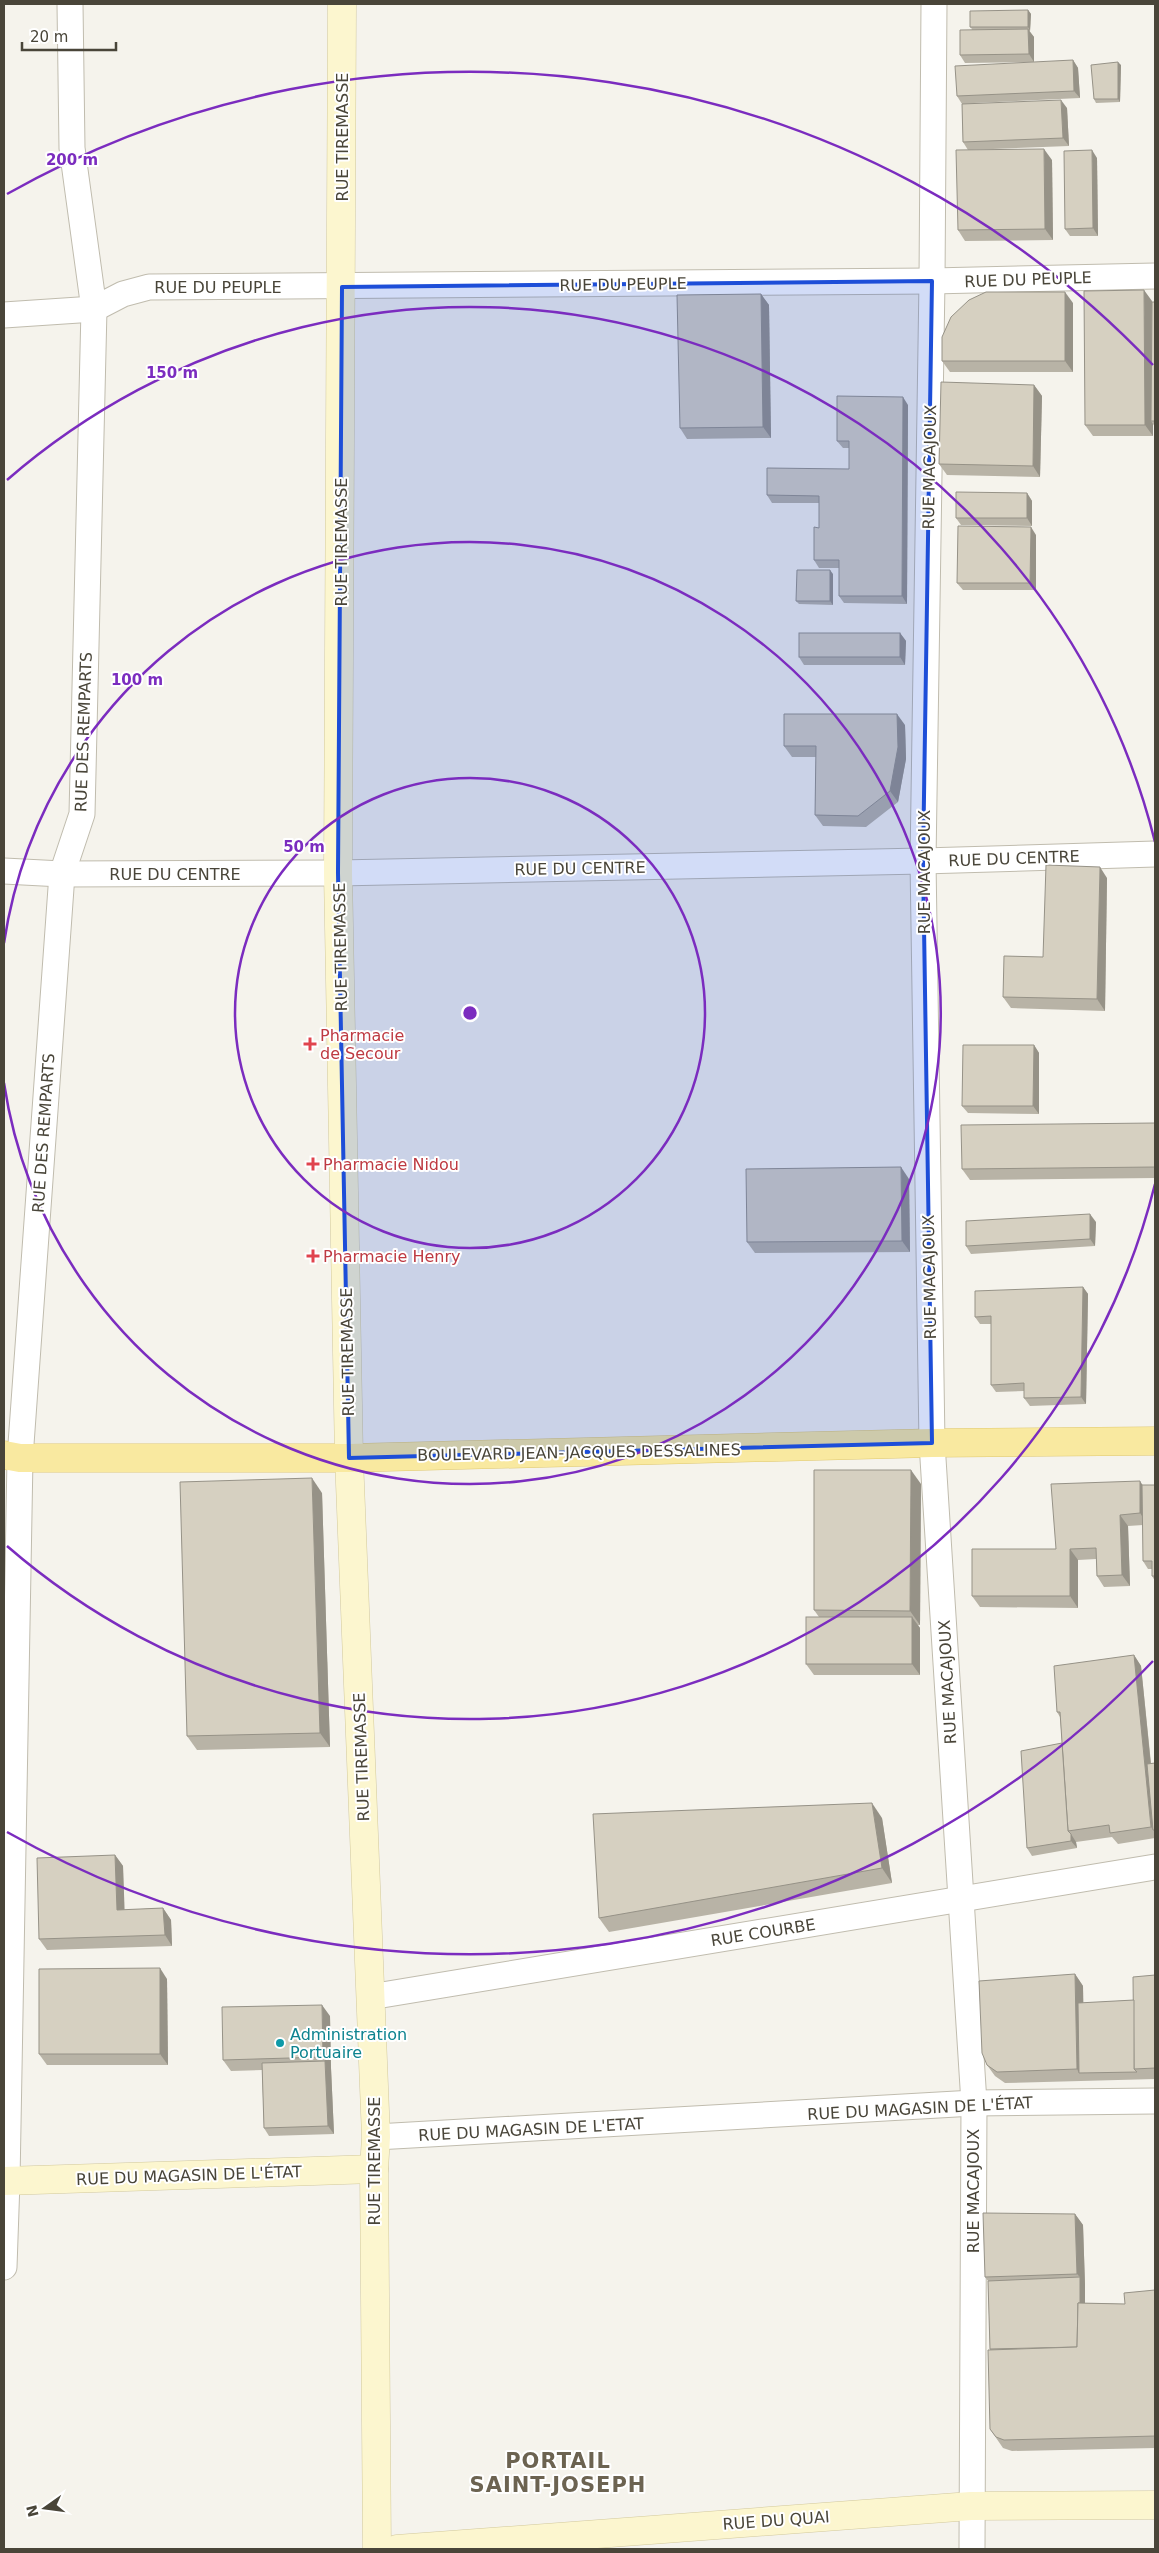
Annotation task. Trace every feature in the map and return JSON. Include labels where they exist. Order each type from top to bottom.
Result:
[{"type":"main road","name":"BOULEVARD JEAN-JACQUES DESSALINES","points":[[12,1457],[349,1458],[932,1443],[1155,1441]]},
{"type":"street","name":"RUE DES REMPARTS","points":[[4,2267],[12,1457],[62,874],[82,814],[94,309],[72,148],[70,4]]},
{"type":"street","name":"RUE TIREMASSE","points":[[342,4],[338,874],[349,1458],[376,2137],[374,2169],[377,2549]]},
{"type":"street","name":"RUE MACAJOUX","points":[[934,4],[932,281],[922,861],[932,1443],[974,2104],[972,2549]]},
{"type":"street","name":"RUE DU PEUPLE","points":[[94,309],[124,294],[149,287],[932,281],[1155,276]]},
{"type":"street","points":[[4,315],[94,309]]},
{"type":"street","name":"RUE DU CENTRE","points":[[4,871],[62,874],[338,874],[1155,854]]},
{"type":"street","name":"RUE COURBE","points":[[370,1997],[1155,1867]]},
{"type":"street","name":"RUE DU MAGASIN DE L'ÉTAT","points":[[685,2121],[974,2104],[1155,2101]]},
{"type":"street","name":"RUE DU MAGASIN DE L'ETAT","points":[[376,2137],[685,2121]]},
{"type":"street","name":"RUE DU MAGASIN DE L'ÉTAT","points":[[6,2181],[374,2169]]},
{"type":"street","name":"RUE DU QUAI","points":[[397,2549],[971,2506],[1155,2505]]},
{"type":"highlighted area","points":[[932,281],[923,861],[932,1443],[349,1458],[338,873],[342,287]]},
{"type":"building","points":[[1028,10],[1028,27],[970,27],[970,11]]},
{"type":"building","points":[[1028,29],[1029,54],[960,55],[960,30]]},
{"type":"building","points":[[1073,60],[1074,91],[957,96],[955,66]]},
{"type":"building","points":[[1118,62],[1118,99],[1094,99],[1091,65]]},
{"type":"building","points":[[1061,100],[1063,138],[963,142],[962,104]]},
{"type":"building","points":[[1044,149],[1045,229],[958,230],[956,150]]},
{"type":"building","points":[[1092,150],[1093,228],[1065,229],[1064,151]]},
{"type":"building","points":[[1144,290],[1145,425],[1085,425],[1084,291]]},
{"type":"building","points":[[986,292],[1065,292],[1065,361],[942,361],[942,337],[951,317],[969,300]]},
{"type":"building","points":[[761,294],[763,427],[680,428],[677,295]]},
{"type":"building","points":[[1152,302],[1155,302],[1155,421],[1151,421]]},
{"type":"building","points":[[941,382],[1034,385],[1033,466],[939,464]]},
{"type":"building","points":[[837,396],[903,397],[902,596],[839,596],[839,560],[814,560],[814,527],[819,528],[819,496],[767,495],[767,468],[849,469],[849,441],[837,441]]},
{"type":"building","points":[[956,492],[1027,493],[1027,518],[956,518]]},
{"type":"building","points":[[958,526],[1031,527],[1030,583],[957,583]]},
{"type":"building","points":[[797,570],[830,570],[830,601],[796,601]]},
{"type":"building","points":[[799,633],[900,633],[900,657],[799,657]]},
{"type":"building","points":[[784,714],[897,714],[898,747],[890,791],[858,816],[815,815],[816,746],[784,746]]},
{"type":"building","points":[[1046,865],[1100,867],[1097,999],[1003,997],[1004,956],[1043,957]]},
{"type":"building","points":[[963,1045],[1034,1045],[1033,1106],[962,1106]]},
{"type":"building","points":[[1155,1123],[1155,1167],[962,1169],[961,1125]]},
{"type":"building","points":[[901,1167],[902,1241],[747,1242],[746,1169]]},
{"type":"building","points":[[1090,1214],[1090,1239],[966,1246],[966,1221]]},
{"type":"building","points":[[1083,1287],[1081,1397],[1024,1398],[1024,1383],[991,1385],[991,1316],[975,1317],[975,1291]]},
{"type":"building","points":[[814,1470],[911,1470],[910,1611],[814,1610]]},
{"type":"building","points":[[312,1478],[320,1733],[187,1736],[180,1482]]},
{"type":"building","points":[[1140,1481],[1140,1513],[1120,1515],[1122,1575],[1097,1576],[1096,1548],[1070,1549],[1070,1596],[972,1596],[972,1549],[1056,1549],[1051,1484]]},
{"type":"building","points":[[1142,1485],[1155,1485],[1155,1576],[1152,1576],[1152,1561],[1143,1561]]},
{"type":"building","points":[[806,1617],[912,1617],[912,1664],[806,1664]]},
{"type":"building","points":[[1134,1655],[1151,1827],[1110,1833],[1109,1825],[1068,1831],[1060,1712],[1057,1712],[1054,1666]]},
{"type":"building","points":[[1062,1743],[1068,1831],[1071,1834],[1071,1841],[1027,1848],[1021,1751]]},
{"type":"building","points":[[1155,1763],[1155,1830],[1153,1830],[1147,1764]]},
{"type":"building","points":[[872,1803],[882,1868],[599,1918],[593,1814]]},
{"type":"building","points":[[115,1855],[117,1910],[163,1908],[165,1935],[39,1939],[37,1858]]},
{"type":"building","points":[[160,1968],[160,2054],[39,2054],[39,1969]]},
{"type":"building","points":[[1075,1974],[1077,2069],[997,2072],[987,2065],[982,2053],[979,1981]]},
{"type":"building","points":[[1155,1975],[1155,2068],[1134,2069],[1133,1977]]},
{"type":"building","points":[[1134,2000],[1134,2069],[1137,2072],[1079,2073],[1078,2003]]},
{"type":"building","name":"Administration Portuaire","points":[[322,2005],[323,2057],[223,2060],[222,2007]]},
{"type":"building","name":"Administration Portuaire","points":[[325,2061],[328,2126],[264,2128],[262,2063]]},
{"type":"building","points":[[983,2213],[1075,2214],[1077,2274],[985,2277]]},
{"type":"building","points":[[1080,2277],[1077,2347],[990,2349],[988,2281]]},
{"type":"building","points":[[1155,2290],[1155,2436],[1004,2440],[996,2437],[990,2429],[988,2350],[1077,2347],[1078,2303],[1125,2304],[1124,2293]]},
{"type":"place","name":"Pharmacie de Secour","points":[[310,1044]]},
{"type":"place","name":"Pharmacie Nidou","points":[[313,1164]]},
{"type":"place","name":"Pharmacie Henry","points":[[313,1256]]},
{"type":"place","name":"Administration Portuaire","points":[[280,2043]]},
{"type":"district","name":"PORTAIL SAINT-JOSEPH","points":[[558,2473]]}]
